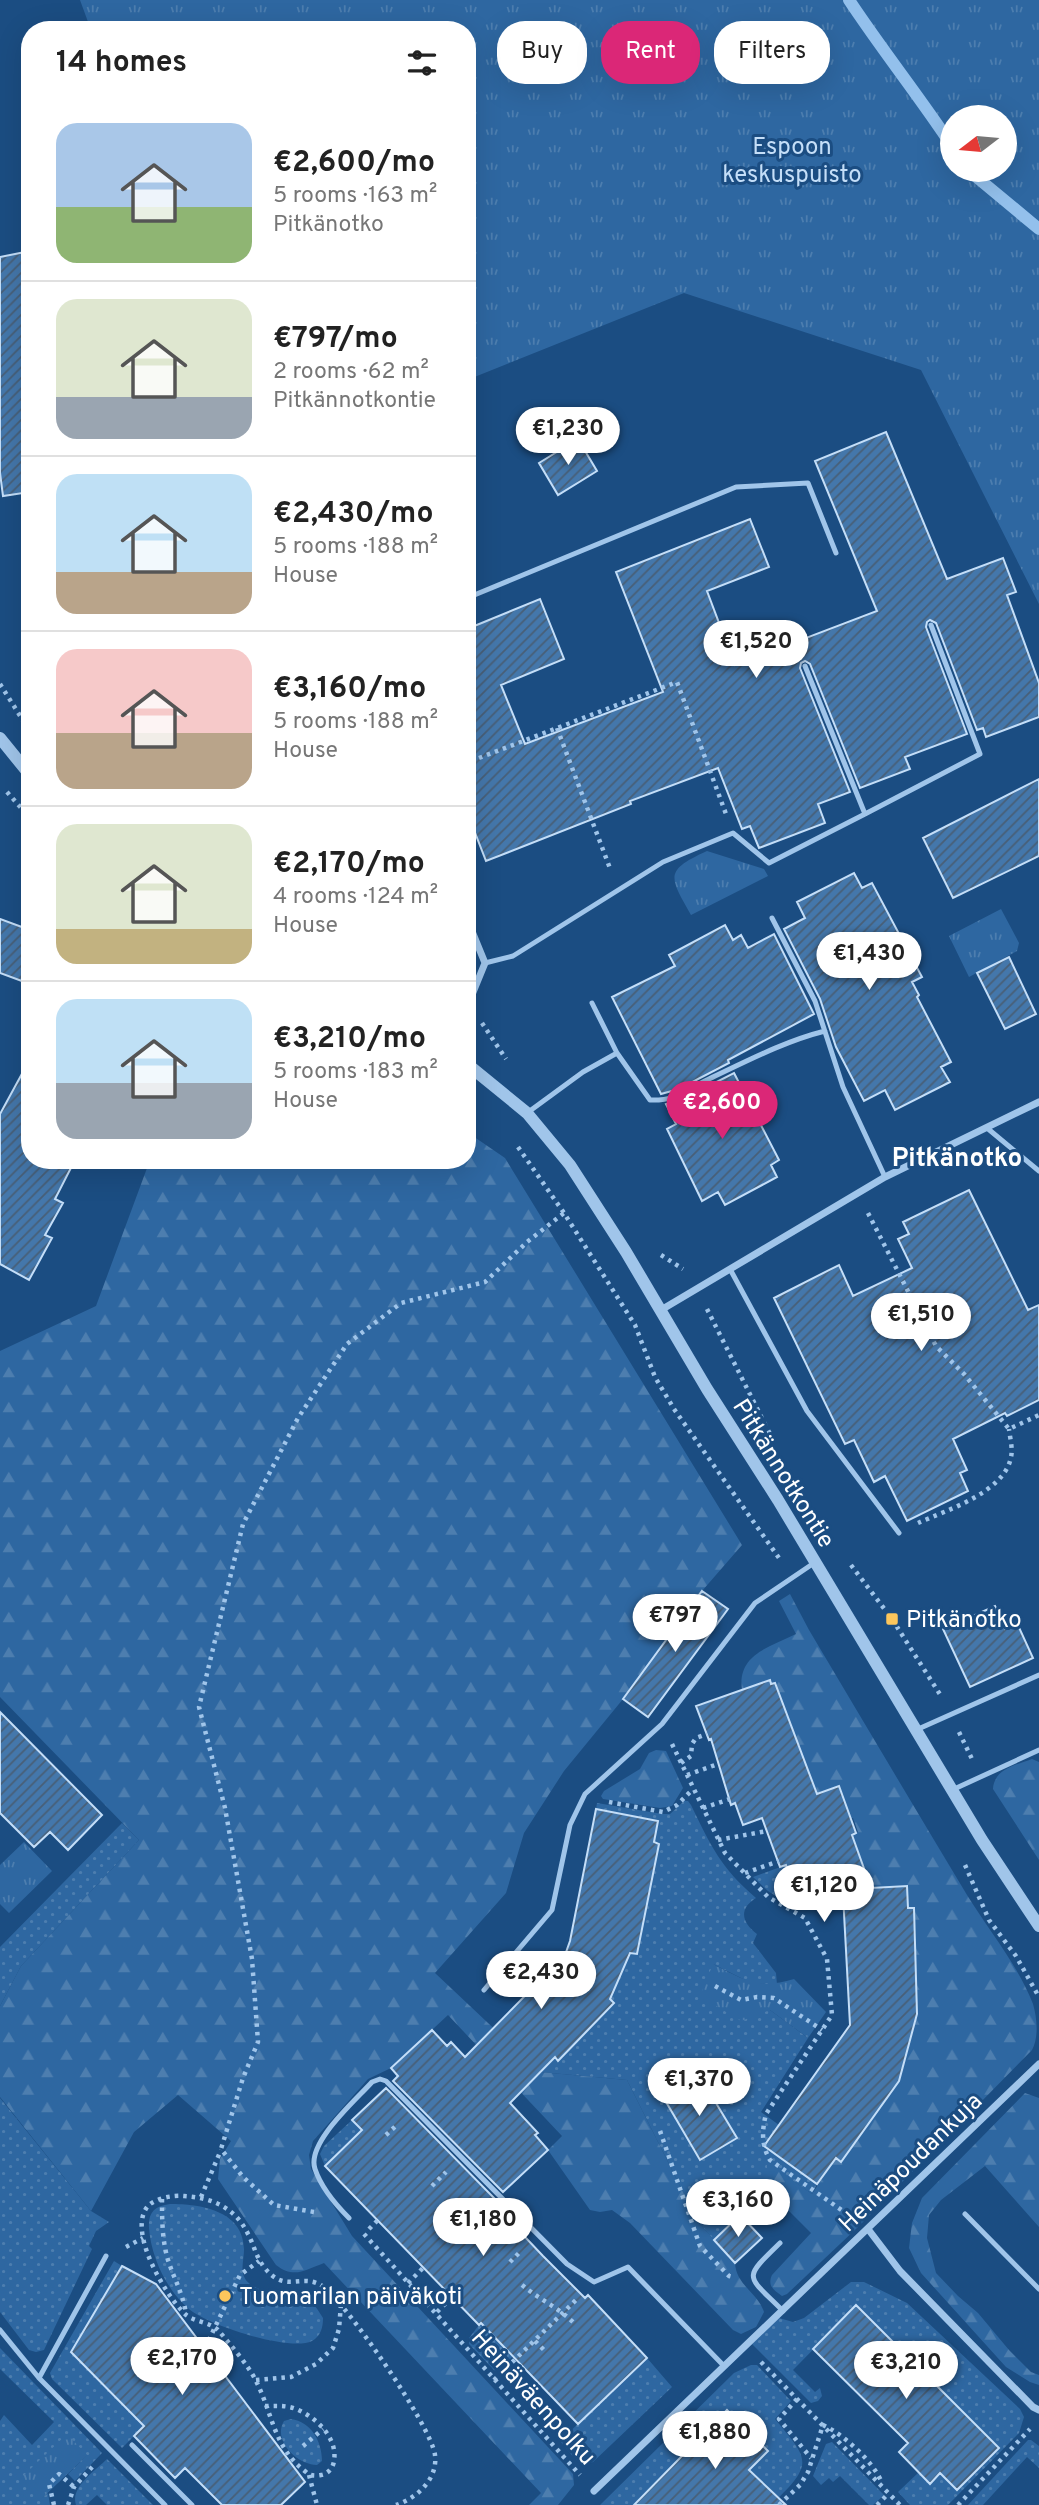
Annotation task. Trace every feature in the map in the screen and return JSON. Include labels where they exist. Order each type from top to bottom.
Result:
[{"type":"street","points":[[0,738],[21,764]]},
{"type":"street","points":[[476,941],[485,963],[476,985]]},
{"type":"street","name":"Pitkännotkontie","points":[[476,1071],[527,1113],[570,1166],[778,1500],[952,1790],[1039,1926]]},
{"type":"street","points":[[661,1310],[885,1177],[1039,1102]]},
{"type":"street","name":"Heinäpoudankuja","points":[[594,2491],[1039,2064]]},
{"type":"street","points":[[868,2230],[900,2271],[1033,2407],[1039,2410]]},
{"type":"lane","points":[[476,594],[736,487],[808,484],[836,553]]},
{"type":"lane","points":[[485,963],[513,956],[663,862],[733,832],[769,863],[980,754],[931,625]]},
{"type":"lane","points":[[804,667],[865,814]]},
{"type":"lane","points":[[772,918],[815,1001],[843,1087],[885,1177]]},
{"type":"lane","points":[[592,1003],[617,1053],[650,1100],[668,1101],[706,1080],[799,1037],[825,1031]]},
{"type":"lane","points":[[527,1113],[583,1072],[617,1053]]},
{"type":"lane","points":[[987,1128],[1039,1171]]},
{"type":"lane","points":[[730,1269],[807,1411],[900,1533]]},
{"type":"lane","points":[[484,1990],[551,1910],[570,1825],[584,1798],[662,1724],[755,1603],[814,1563]]},
{"type":"lane","points":[[916,1730],[1039,1675]]},
{"type":"lane","points":[[952,1790],[1039,1750]]},
{"type":"lane","points":[[349,2218],[335,2203],[314,2168],[315,2153],[320,2140],[372,2082],[380,2079],[386,2081],[568,2264],[594,2282],[628,2267],[724,2366]]},
{"type":"lane","points":[[965,2214],[1039,2289]]},
{"type":"lane","points":[[780,2243],[753,2269],[752,2277],[783,2311]]},
{"type":"lane","points":[[39,2378],[106,2256]]},
{"type":"lane","points":[[0,2330],[39,2378],[165,2505]]},
{"type":"lane","points":[[132,2445],[192,2505]]},
{"type":"path","points":[[479,758],[677,682],[733,832]]},
{"type":"path","points":[[0,684],[17,713]]},
{"type":"path","points":[[557,727],[620,890]]},
{"type":"path","points":[[1,785],[21,808]]},
{"type":"path","points":[[517,1146],[564,1213],[635,1325],[655,1377],[674,1409],[793,1577]]},
{"type":"path","points":[[859,1193],[936,1346],[964,1374],[1009,1429],[1012,1455],[999,1481],[981,1493],[900,1533]]},
{"type":"path","points":[[201,2197],[221,2149],[243,2078],[258,2042],[252,1959],[228,1821],[199,1707],[243,1524],[298,1418],[347,1344],[401,1303],[485,1282],[527,1242],[564,1213]]},
{"type":"path","points":[[697,1289],[772,1438]]},
{"type":"path","points":[[1009,1429],[1039,1415]]},
{"type":"path","points":[[847,1561],[892,1619],[951,1714],[980,1776]]},
{"type":"path","points":[[662,1724],[724,1853],[768,1897],[805,1918],[827,1959],[832,2015],[766,2113],[762,2128],[765,2151],[770,2160],[858,2222]]},
{"type":"path","points":[[681,1763],[691,1756],[692,1744],[696,1738],[707,1734]]},
{"type":"path","points":[[687,1775],[718,1764]]},
{"type":"path","points":[[584,1798],[663,1812],[677,1805],[693,1789]]},
{"type":"path","points":[[703,1808],[730,1799]]},
{"type":"path","points":[[718,1840],[767,1831]]},
{"type":"path","points":[[960,1854],[989,1920],[1016,1956],[1039,1997]]},
{"type":"path","points":[[745,1873],[779,1861]]},
{"type":"path","points":[[715,1986],[741,2000],[774,1998],[822,2030]]},
{"type":"path","points":[[386,2135],[397,2125]]},
{"type":"path","points":[[660,2131],[701,2246],[729,2276],[752,2277]]},
{"type":"path","points":[[221,2149],[243,2177],[274,2205],[349,2218]]},
{"type":"path","points":[[432,2186],[443,2176]]},
{"type":"path","points":[[265,2406],[296,2409],[323,2429],[334,2445],[333,2465],[328,2473],[309,2475],[296,2464],[281,2445],[265,2406],[256,2380],[215,2327],[186,2315],[175,2302],[150,2262],[143,2238],[144,2213],[149,2205],[177,2195],[201,2197],[221,2203],[237,2217],[248,2233],[259,2261],[273,2279],[286,2282],[309,2281],[323,2286],[341,2304],[375,2350],[429,2435],[435,2456],[433,2472],[425,2488],[396,2505]]},
{"type":"path","points":[[162,2199],[163,2236],[168,2261],[183,2293],[186,2315]]},
{"type":"path","points":[[457,2213],[468,2203]]},
{"type":"path","name":"Heinäväenpolku","points":[[349,2218],[437,2312],[594,2491]]},
{"type":"path","points":[[370,2228],[378,2220]]},
{"type":"path","points":[[510,2262],[520,2252]]},
{"type":"path","points":[[205,2348],[240,2275],[259,2261]]},
{"type":"path","points":[[408,2283],[424,2267]]},
{"type":"path","points":[[494,2380],[594,2282]]},
{"type":"path","points":[[522,2285],[564,2312],[575,2324]]},
{"type":"path","points":[[437,2312],[452,2297]]},
{"type":"path","points":[[256,2380],[291,2377],[316,2364],[332,2348],[339,2329],[341,2304]]},
{"type":"path","points":[[535,2341],[546,2352]]},
{"type":"path","points":[[746,2346],[900,2505]]},
{"type":"path","points":[[797,2399],[779,2419],[812,2459]]},
{"type":"path","points":[[958,2505],[1039,2420]]},
{"type":"path","points":[[779,2505],[800,2485],[808,2472],[823,2425]]},
{"type":"path","points":[[303,2446],[323,2429]]},
{"type":"path","points":[[68,2505],[74,2487],[110,2450]]},
{"type":"path","points":[[54,2505],[49,2484],[59,2474],[74,2487]]},
{"type":"path","points":[[309,2475],[317,2505]]},
{"type":"path","points":[[877,2505],[889,2493]]},
{"type":"green space","name":"Espoon keskuspuisto","points":[[80,0],[1039,0],[1039,604],[921,370],[684,293],[476,376],[476,21],[88,21]]},
{"type":"green space","points":[[707,851],[764,869],[768,876],[691,915],[678,892],[675,876],[683,864]]},
{"type":"green space","points":[[1001,909],[1019,943],[1017,951],[969,977],[949,936]]},
{"type":"green space","points":[[476,1138],[505,1158],[742,1545],[702,1591],[623,1699],[564,1771],[524,1833],[506,1893],[435,1973],[540,2072],[627,2080],[698,2222],[735,2263],[739,2277],[761,2305],[764,2312],[756,2327],[741,2334],[733,2330],[630,2223],[612,2210],[590,2210],[548,2150],[562,2136],[448,2015],[391,2068],[368,2079],[313,2141],[309,2155],[311,2169],[352,2236],[573,2474],[574,2485],[558,2505],[529,2505],[541,2493],[324,2263],[294,2272],[288,2272],[276,2265],[218,2179],[220,2159],[231,2141],[178,2095],[134,2132],[91,2211],[0,2097],[0,2006],[21,1966],[139,1840],[0,1697],[0,1351],[96,1306],[147,1169],[476,1169]]},
{"type":"green space","points":[[790,1594],[967,1895],[1020,1976],[1033,2004],[1037,2027],[1032,2050],[858,2227],[782,2296],[771,2285],[772,2275],[811,2233],[767,2189],[767,2162],[812,2194],[836,2158],[841,2162],[896,2086],[916,2020],[917,2002],[915,1972],[908,1940],[916,1939],[914,1909],[908,1908],[907,1886],[843,1889],[839,1877],[864,1867],[852,1835],[858,1832],[853,1818],[846,1819],[846,1804],[839,1786],[811,1796],[791,1723],[786,1724],[777,1699],[781,1697],[775,1683],[771,1684],[769,1680],[742,1690],[742,1678],[750,1660],[757,1653],[796,1634],[779,1601]]},
{"type":"green space","points":[[656,1750],[666,1751],[683,1788],[672,1806],[660,1808],[603,1799],[601,1796],[604,1791],[640,1769],[649,1753]]},
{"type":"green space","points":[[1032,1759],[1039,1762],[1039,1860],[993,1789],[994,1782],[1002,1772]]},
{"type":"green space","points":[[684,1801],[691,1805],[725,1866],[756,1898],[744,1911],[745,1921],[757,1934],[753,1943],[776,1973],[777,1985],[751,1983],[713,1964],[808,2038],[761,2112],[793,2135],[778,2156],[817,2184],[812,2194],[767,2163],[767,2189],[714,2240],[698,2222],[627,2080],[540,2072],[555,2057],[559,2061],[569,2050],[577,2034],[581,2037],[614,2003],[610,1999],[630,1953],[637,1954],[659,1844],[596,1809],[597,1803],[670,1814]]},
{"type":"green space","points":[[122,1823],[139,1840],[21,1966],[0,2006],[0,1947]]},
{"type":"green space","points":[[24,1842],[52,1871],[9,1913],[0,1904],[0,1865]]},
{"type":"green space","points":[[786,1865],[796,1892],[839,1877],[843,1889],[792,1907],[753,1877]]},
{"type":"green space","points":[[713,1964],[752,1982],[771,1984],[794,1979],[826,2012],[808,2038],[770,2010],[741,2021],[700,1996]]},
{"type":"green space","points":[[1025,2093],[1039,2098],[1039,2227],[985,2166],[941,2200],[929,2215],[927,2238],[936,2273],[978,2313],[1031,2372],[1039,2375],[1039,2385],[1006,2367],[921,2273],[909,2248],[912,2223],[922,2198]]},
{"type":"green space","points":[[0,2098],[91,2211],[109,2222],[96,2231],[89,2246],[92,2249],[44,2350],[36,2352],[29,2350],[0,2312]]},
{"type":"green space","points":[[352,2120],[362,2130],[325,2166],[320,2154],[324,2146]]},
{"type":"green space","points":[[170,2204],[206,2208],[228,2218],[242,2236],[242,2268],[246,2280],[260,2289],[294,2291],[303,2295],[323,2318],[318,2337],[301,2343],[268,2340],[213,2322],[181,2302],[162,2273],[150,2239],[151,2214],[160,2206]]},
{"type":"green space","points":[[114,2261],[122,2266],[71,2352],[144,2426],[122,2448],[52,2379],[50,2373]]},
{"type":"green space","points":[[554,2266],[574,2287],[574,2295],[498,2371],[494,2370],[469,2344],[469,2338],[479,2325],[525,2282],[531,2288]]},
{"type":"green space","points":[[851,2282],[864,2282],[907,2303],[1020,2409],[1024,2417],[1019,2433],[948,2505],[910,2505],[898,2492],[919,2472],[930,2483],[940,2473],[957,2490],[999,2447],[856,2306],[793,2370],[815,2392],[820,2388],[822,2396],[818,2401],[811,2403],[752,2344],[779,2318],[793,2322],[804,2318]]},
{"type":"green space","points":[[0,2348],[102,2453],[75,2481],[68,2474],[87,2455],[41,2499],[48,2493],[50,2505],[0,2505],[0,2421],[4,2415],[32,2445],[54,2422],[0,2369]]},
{"type":"green space","points":[[647,2358],[672,2387],[593,2462],[578,2461],[560,2441]]},
{"type":"green space","points":[[757,2365],[791,2401],[775,2419],[795,2443],[802,2461],[796,2478],[774,2502],[761,2481],[749,2470],[768,2451],[727,2411],[634,2505],[600,2505],[734,2373]]},
{"type":"green space","points":[[291,2419],[304,2424],[314,2434],[320,2446],[322,2461],[317,2465],[302,2461],[284,2444],[281,2429],[284,2421]]},
{"type":"green space","points":[[67,2434],[87,2455],[41,2499],[21,2478]]},
{"type":"green space","points":[[1028,2440],[1039,2446],[1039,2468],[1027,2457],[983,2505],[968,2505]]},
{"type":"green space","points":[[832,2442],[884,2495],[873,2505],[869,2505],[840,2476],[833,2482],[829,2478],[821,2485],[813,2476],[826,2444]]},
{"type":"green space","points":[[107,2459],[153,2505],[107,2505],[97,2495],[86,2505],[76,2505],[75,2498],[80,2486]]},
{"type":"building","points":[[21,253],[21,493],[3,496],[0,473],[0,257]]},
{"type":"building","points":[[886,432],[947,579],[1003,558],[1016,592],[1007,595],[1039,683],[1039,717],[986,737],[983,728],[977,730],[936,623],[930,620],[926,627],[967,734],[905,757],[910,769],[860,788],[810,664],[805,661],[801,663],[800,668],[850,792],[818,804],[825,823],[759,848],[750,826],[742,829],[718,768],[630,801],[631,804],[486,861],[476,835],[476,625],[540,599],[564,659],[501,685],[525,744],[663,692],[616,572],[750,519],[769,567],[707,591],[735,665],[877,611],[815,461]]},
{"type":"building","points":[[578,439],[597,471],[558,495],[539,463]]},
{"type":"building","points":[[1039,779],[1039,856],[953,898],[923,838]]},
{"type":"building","points":[[854,873],[862,888],[872,883],[922,977],[912,982],[919,995],[917,997],[951,1062],[941,1067],[950,1082],[895,1110],[885,1090],[864,1101],[836,1047],[820,999],[784,929],[805,918],[797,902]]},
{"type":"building","points":[[0,919],[21,927],[21,981],[0,973]]},
{"type":"building","points":[[725,925],[733,940],[741,935],[748,948],[774,934],[814,1014],[728,1060],[729,1063],[679,1089],[661,1094],[612,997],[675,966],[669,955]]},
{"type":"building","points":[[1009,957],[1036,1014],[1005,1029],[977,973]]},
{"type":"building","points":[[734,1073],[779,1160],[771,1165],[777,1177],[725,1205],[718,1192],[702,1201],[667,1129],[676,1124],[666,1104],[683,1099]]},
{"type":"building","points":[[21,1076],[21,1169],[70,1169],[55,1199],[63,1203],[45,1235],[52,1238],[29,1280],[0,1264],[0,1114]]},
{"type":"building","points":[[969,1190],[1028,1310],[1039,1305],[1039,1400],[1007,1416],[1005,1413],[953,1439],[967,1470],[960,1473],[968,1491],[907,1521],[885,1476],[874,1482],[854,1440],[845,1444],[774,1298],[839,1265],[853,1296],[912,1268],[898,1239],[909,1234],[903,1222]]},
{"type":"building","points":[[702,1591],[728,1609],[648,1717],[623,1699]]},
{"type":"building","points":[[995,1606],[1005,1629],[1017,1623],[1033,1658],[970,1687],[943,1629]]},
{"type":"building","points":[[770,1680],[771,1684],[775,1683],[817,1794],[839,1786],[856,1833],[852,1835],[871,1888],[907,1886],[908,1908],[914,1908],[917,2014],[899,2081],[841,2162],[836,2158],[817,2184],[764,2146],[850,2025],[842,1876],[795,1892],[786,1865],[780,1867],[762,1818],[743,1825],[735,1803],[731,1805],[711,1739],[709,1740],[696,1706]]},
{"type":"building","points":[[0,1712],[102,1815],[68,1850],[50,1832],[34,1847],[0,1813]]},
{"type":"building","points":[[596,1809],[658,1821],[654,1842],[659,1844],[637,1954],[630,1953],[610,1999],[614,2003],[558,2061],[555,2057],[510,2103],[538,2133],[535,2135],[548,2150],[503,2192],[393,2081],[398,2076],[391,2068],[432,2030],[447,2046],[451,2042],[465,2057],[565,1955]]},
{"type":"building","points":[[692,2078],[697,2087],[704,2083],[737,2138],[700,2160],[662,2095]]},
{"type":"building","points":[[386,2088],[495,2199],[492,2202],[543,2256],[585,2298],[588,2295],[647,2358],[578,2424],[325,2166],[362,2130],[352,2120]]},
{"type":"building","points":[[740,2215],[762,2238],[735,2263],[714,2240]]},
{"type":"building","points":[[122,2266],[156,2284],[305,2482],[281,2505],[222,2505],[185,2468],[175,2478],[134,2436],[144,2426],[71,2352]]},
{"type":"building","points":[[856,2305],[999,2448],[957,2490],[940,2473],[930,2484],[899,2452],[908,2443],[813,2349]]},
{"type":"building","points":[[727,2410],[768,2451],[749,2470],[786,2505],[634,2505]]},
{"type":"waterway","points":[[849,0],[940,129]]},
{"type":"waterway","points":[[982,182],[1039,229]]},
{"type":"place","name":"Pitkänotko","points":[[892,1619]]},
{"type":"place","name":"Tuomarilan päiväkoti","points":[[225,2296]]},
{"type":"district","name":"Pitkänotko","points":[[957,1157]]}]
